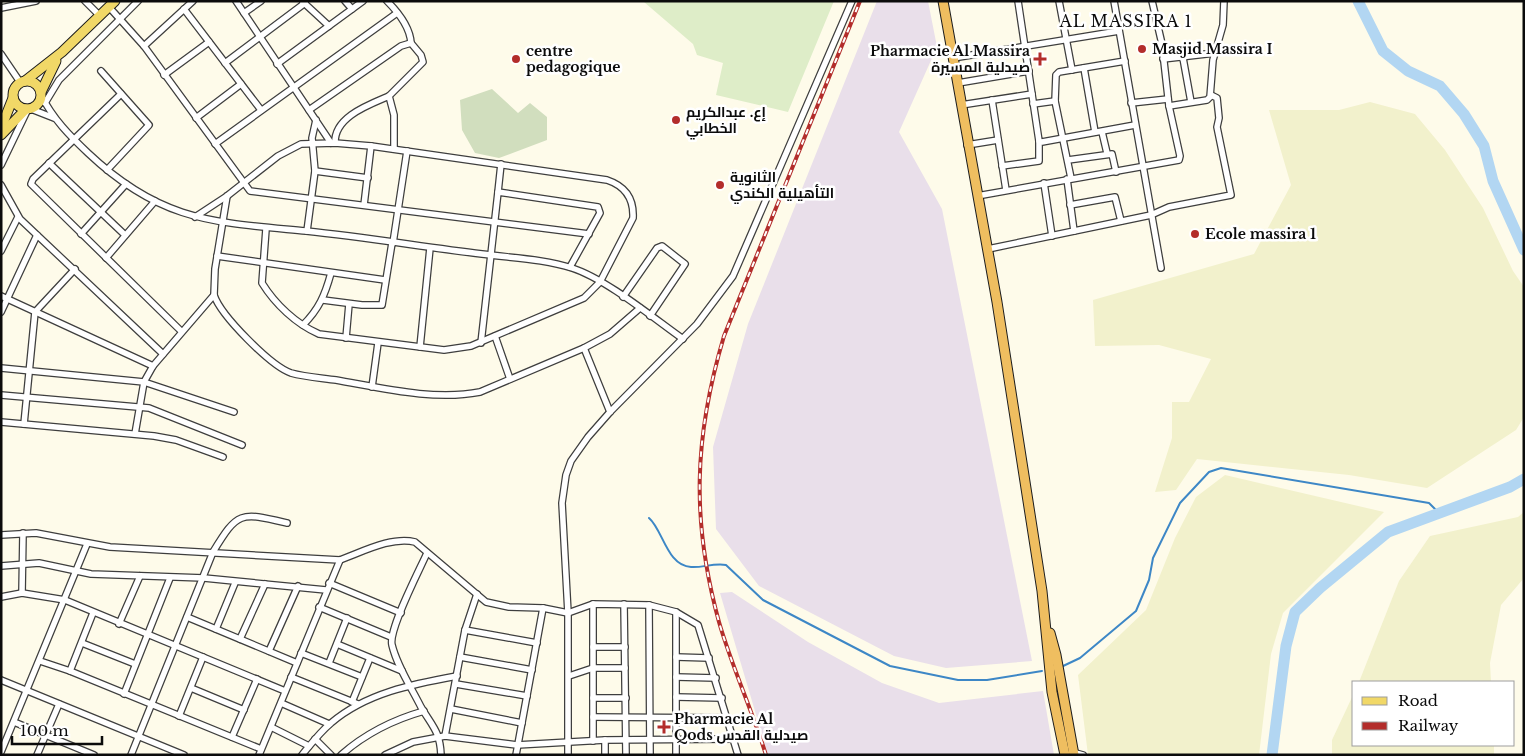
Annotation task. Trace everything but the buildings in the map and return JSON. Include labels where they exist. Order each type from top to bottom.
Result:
[{"type":"highway","points":[[943,1],[967,145],[988,249],[1047,626],[1052,692],[1069,754]]},
{"type":"main road","points":[[1,128],[14,88],[62,52],[112,4]]},
{"type":"main road","points":[[1,135],[28,109],[38,104],[49,73],[62,52]]},
{"type":"main road","points":[[22,81],[37,84],[42,97]]},
{"type":"main road","points":[[12,98],[17,106],[28,109]]},
{"type":"street","points":[[1,8],[36,1]]},
{"type":"street","points":[[85,1],[100,16]]},
{"type":"street","points":[[138,1],[42,97],[54,118],[73,139],[107,170],[126,184],[155,201],[196,217],[224,224],[306,231],[570,267],[624,297],[683,338]]},
{"type":"street","points":[[144,46],[193,1]]},
{"type":"street","points":[[236,1],[293,88],[333,143]]},
{"type":"street","points":[[244,14],[261,1]]},
{"type":"street","points":[[345,1],[352,9]]},
{"type":"street","points":[[277,64],[363,1]]},
{"type":"street","points":[[333,143],[338,125],[365,107],[389,96],[423,62],[421,55],[412,43],[410,34],[387,1]]},
{"type":"street","points":[[568,755],[568,613],[562,503],[566,474],[579,449],[610,412],[711,308],[733,276],[852,1]]},
{"type":"street","points":[[1002,166],[1039,161],[1030,70],[1018,1]]},
{"type":"street","points":[[1059,1],[1072,70]]},
{"type":"street","points":[[1114,1],[1161,268]]},
{"type":"street","points":[[977,196],[1044,183],[1176,162],[1180,158],[1168,106],[1162,44],[1152,1]]},
{"type":"street","points":[[1168,106],[1207,100],[1211,95],[1211,73],[1223,25],[1224,1]]},
{"type":"street","points":[[225,63],[304,2],[329,26]]},
{"type":"street","points":[[112,4],[120,18],[144,46],[243,184],[252,192],[397,208],[589,234]]},
{"type":"street","points":[[184,9],[261,110]]},
{"type":"street","points":[[215,144],[397,13]]},
{"type":"street","points":[[953,58],[1119,31]]},
{"type":"street","points":[[164,75],[209,42]]},
{"type":"street","points":[[309,110],[401,46],[412,43]]},
{"type":"street","points":[[1163,59],[1215,53]]},
{"type":"street","points":[[1,54],[22,81]]},
{"type":"street","points":[[1183,58],[1191,102]]},
{"type":"street","points":[[1074,231],[1070,205],[1068,160],[1055,102],[1056,75],[1072,70],[1125,61]]},
{"type":"street","points":[[1084,68],[1095,132]]},
{"type":"street","points":[[958,83],[1030,70]]},
{"type":"street","points":[[101,72],[149,125],[107,170]]},
{"type":"street","points":[[196,118],[241,84]]},
{"type":"street","points":[[121,94],[73,139],[31,184],[182,331]]},
{"type":"street","points":[[961,105],[1032,94]]},
{"type":"street","points":[[988,249],[1151,215],[1168,207],[1231,195],[1217,127],[1219,118],[1217,98],[1211,95]]},
{"type":"street","points":[[389,96],[394,115],[394,149]]},
{"type":"street","points":[[1131,103],[1168,99]]},
{"type":"street","points":[[992,100],[1006,190]]},
{"type":"street","points":[[1033,104],[1055,102]]},
{"type":"street","points":[[1,165],[28,109],[54,118]]},
{"type":"street","points":[[306,231],[316,171],[312,133],[316,120]]},
{"type":"street","points":[[1038,141],[1135,126]]},
{"type":"street","points":[[1102,132],[1107,154]]},
{"type":"street","points":[[967,145],[998,140]]},
{"type":"street","points":[[196,217],[292,147],[301,144],[333,143],[394,149],[606,180],[616,183],[627,193],[633,208],[633,218],[600,282],[590,292],[574,304],[481,342],[458,349],[420,348],[319,334],[303,325],[267,292],[262,283],[266,228]]},
{"type":"street","points":[[364,204],[371,146]]},
{"type":"street","points":[[323,300],[380,306],[384,302],[407,151]]},
{"type":"street","points":[[1068,160],[1107,154],[1112,155],[1116,172]]},
{"type":"street","points":[[49,163],[126,235]]},
{"type":"street","points":[[481,342],[501,164]]},
{"type":"street","points":[[316,171],[368,178]]},
{"type":"street","points":[[1044,183],[1052,236]]},
{"type":"street","points":[[81,234],[126,184]]},
{"type":"street","points":[[1,185],[18,217],[163,354]]},
{"type":"street","points":[[498,192],[598,207],[600,213],[570,267]]},
{"type":"street","points":[[227,196],[224,224],[213,279],[214,295],[222,311],[237,329],[289,372],[372,387],[439,395],[465,395],[480,392],[584,348],[610,334],[640,308]]},
{"type":"street","points":[[1070,205],[1115,197],[1121,221]]},
{"type":"street","points":[[106,258],[155,201]]},
{"type":"street","points":[[1,251],[18,217]]},
{"type":"street","points":[[1,312],[4,298],[37,235]]},
{"type":"street","points":[[624,297],[657,248],[662,246],[685,264],[650,316]]},
{"type":"street","points":[[420,348],[430,248]]},
{"type":"street","points":[[217,256],[386,280]]},
{"type":"street","points":[[24,424],[35,312],[75,269]]},
{"type":"street","points":[[303,325],[314,314],[323,300],[331,273]]},
{"type":"street","points":[[135,434],[144,382],[153,366],[214,295]]},
{"type":"street","points":[[4,298],[153,366]]},
{"type":"street","points":[[346,338],[349,304]]},
{"type":"street","points":[[495,336],[510,379]]},
{"type":"street","points":[[372,387],[378,342]]},
{"type":"street","points":[[584,348],[610,412]]},
{"type":"street","points":[[1,368],[144,382],[234,412]]},
{"type":"street","points":[[1,395],[154,410],[242,445]]},
{"type":"street","points":[[1,422],[135,434],[176,440],[223,458]]},
{"type":"street","points":[[132,755],[174,646],[214,552],[228,526],[238,518],[247,516],[261,517],[287,524]]},
{"type":"street","points":[[22,593],[23,533]]},
{"type":"street","points":[[1,535],[23,533],[52,536],[87,544],[340,560],[403,540],[415,542],[476,594],[495,605],[543,608],[568,613],[593,604],[624,604],[649,605],[676,612],[698,625],[716,678],[738,755]]},
{"type":"street","points":[[1,752],[87,544]]},
{"type":"street","points":[[427,553],[391,637],[402,671],[424,711],[443,737]]},
{"type":"street","points":[[40,661],[70,671],[232,737],[260,752],[340,560]]},
{"type":"street","points":[[1,566],[39,563],[76,572],[170,578],[204,578],[236,583],[298,586],[326,590]]},
{"type":"street","points":[[119,624],[140,576]]},
{"type":"street","points":[[124,694],[170,578]]},
{"type":"street","points":[[216,629],[236,583]]},
{"type":"street","points":[[329,583],[401,613]]},
{"type":"street","points":[[240,639],[265,584]]},
{"type":"street","points":[[269,651],[298,586]]},
{"type":"street","points":[[1,597],[22,593],[65,600],[93,614],[285,691]]},
{"type":"street","points":[[441,755],[465,630],[476,594]]},
{"type":"street","points":[[592,741],[593,604]]},
{"type":"street","points":[[624,604],[626,755]]},
{"type":"street","points":[[649,605],[650,755]]},
{"type":"street","points":[[319,607],[391,637]]},
{"type":"street","points":[[516,755],[543,608]]},
{"type":"street","points":[[676,612],[676,755]]},
{"type":"street","points":[[70,671],[93,614]]},
{"type":"street","points":[[187,617],[297,663]]},
{"type":"street","points":[[329,663],[347,618]]},
{"type":"street","points":[[465,630],[537,643]]},
{"type":"street","points":[[82,643],[135,664]]},
{"type":"street","points":[[337,644],[402,671]]},
{"type":"street","points":[[593,647],[625,647]]},
{"type":"street","points":[[300,653],[362,677]]},
{"type":"street","points":[[180,716],[203,657]]},
{"type":"street","points":[[460,657],[532,670]]},
{"type":"street","points":[[676,657],[709,658]]},
{"type":"street","points":[[355,703],[362,677],[370,658]]},
{"type":"street","points":[[569,676],[593,668],[625,668]]},
{"type":"street","points":[[302,755],[329,724],[355,703],[410,685],[457,676]]},
{"type":"street","points":[[291,677],[355,703]]},
{"type":"street","points":[[676,677],[716,678]]},
{"type":"street","points":[[232,737],[257,679]]},
{"type":"street","points":[[1,680],[184,755]]},
{"type":"street","points":[[456,684],[527,696]]},
{"type":"street","points":[[191,688],[244,710]]},
{"type":"street","points":[[676,697],[722,698]]},
{"type":"street","points":[[593,698],[626,698]]},
{"type":"street","points":[[281,703],[329,724]]},
{"type":"street","points":[[37,755],[59,704]]},
{"type":"street","points":[[451,709],[522,723]]},
{"type":"street","points":[[341,755],[367,735],[391,722],[424,711]]},
{"type":"street","points":[[593,717],[727,718]]},
{"type":"street","points":[[14,722],[94,755]]},
{"type":"street","points":[[271,727],[309,746]]},
{"type":"street","points":[[385,755],[414,742],[443,737],[517,745],[605,740],[733,738]]},
{"type":"street","points":[[315,739],[331,755]]},
{"type":"street","points":[[605,740],[605,755]]},
{"type":"street","points":[[1069,754],[1083,755]]},
{"type":"shaded area","points":[[877,1],[928,1],[937,47],[899,132],[942,209],[1032,661],[946,668],[894,656],[759,586],[716,529],[713,447],[748,324]]},
{"type":"shaded area","points":[[732,592],[808,642],[882,683],[939,703],[1043,691],[1054,755],[768,755],[720,593]]},
{"type":"green space","points":[[834,1],[788,112],[716,95],[723,63],[697,55],[693,44],[644,2]]},
{"type":"green space","points":[[492,89],[518,113],[530,103],[547,117],[547,140],[499,158],[475,153],[462,130],[460,100]]},
{"type":"green space","points":[[1370,102],[1415,114],[1445,150],[1483,208],[1513,271],[1524,287],[1524,417],[1516,430],[1427,488],[1349,475],[1197,459],[1176,490],[1155,492],[1172,438],[1172,402],[1189,402],[1211,359],[1159,345],[1095,346],[1093,300],[1254,254],[1291,185],[1269,110],[1339,110]]},
{"type":"green space","points":[[1225,475],[1384,512],[1283,613],[1271,654],[1259,755],[1088,755],[1078,675],[1146,610],[1175,538],[1196,497]]},
{"type":"green space","points":[[1524,512],[1524,578],[1501,605],[1490,663],[1491,681],[1359,681],[1399,581],[1430,536],[1518,517]]},
{"type":"green space","points":[[1352,697],[1352,746],[1494,746],[1494,755],[1332,755],[1332,740]]},
{"type":"waterway","points":[[1358,1],[1383,51],[1408,71],[1440,86],[1464,114],[1484,146],[1493,181],[1524,250]]},
{"type":"waterway","points":[[1061,667],[1080,658],[1136,611],[1149,580],[1153,558],[1180,503],[1209,472],[1221,468],[1429,503],[1436,510],[1442,512]]},
{"type":"waterway","points":[[1272,755],[1286,646],[1295,612],[1320,588],[1388,532],[1510,487],[1524,479]]},
{"type":"waterway","points":[[649,518],[676,561],[691,567],[726,565],[763,600],[890,666],[958,680],[987,680],[1042,671]]},
{"type":"railway","points":[[766,755],[724,639],[710,585],[700,513],[702,444],[714,373],[724,336],[860,1]]},
{"type":"place","name":"Masjid Massira I","points":[[1142,49]]},
{"type":"place","name":"centre pedagogique","points":[[516,59]]},
{"type":"place","name":"Pharmacie Al Massira صيدلية المسيرة","points":[[1040,59]]},
{"type":"place","name":"إع. عبدالكريم الخطابي","points":[[676,120]]},
{"type":"place","name":"الثانوية التأهيلية الكندي","points":[[720,185]]},
{"type":"place","name":"Ecole massira 1","points":[[1195,234]]},
{"type":"place","name":"Pharmacie Al Qods صيدلية القدس","points":[[664,727]]},
{"type":"district","name":"AL MASSIRA 1","points":[[1126,21]]}]
